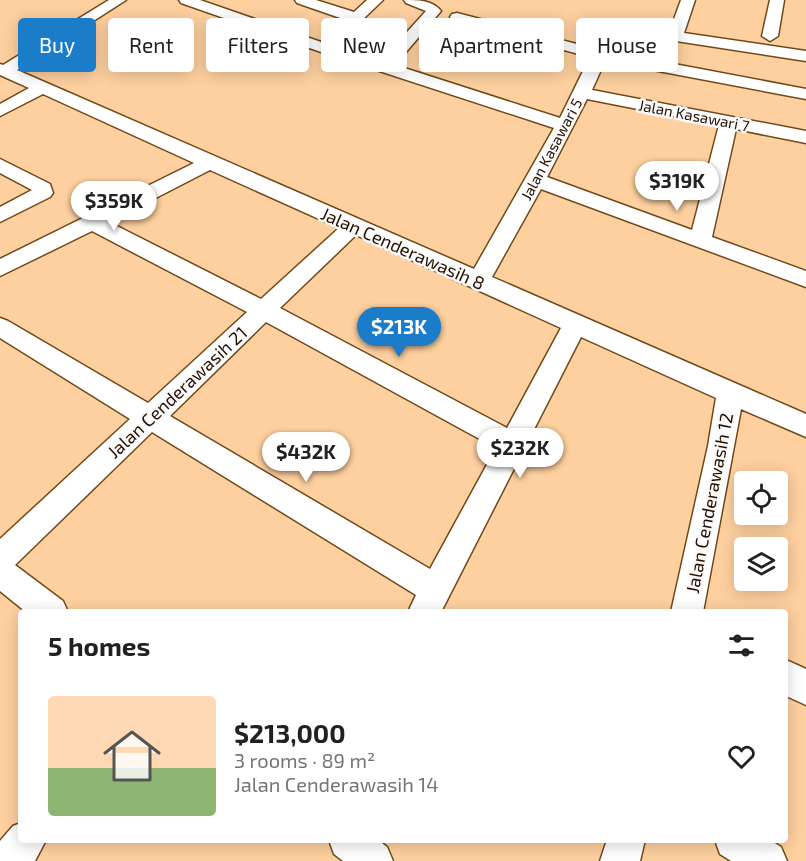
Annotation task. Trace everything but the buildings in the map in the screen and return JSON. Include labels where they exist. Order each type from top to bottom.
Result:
[{"type":"street","points":[[2,70],[119,0]]},
{"type":"street","points":[[302,0],[356,18],[376,0]]},
{"type":"street","points":[[407,42],[434,11],[430,6],[411,0]]},
{"type":"street","points":[[688,0],[683,26],[806,56]]},
{"type":"street","points":[[770,36],[777,0]]},
{"type":"street","points":[[194,1],[321,47]]},
{"type":"street","points":[[457,17],[576,49]]},
{"type":"street","name":"Jalan Kasawari 5","points":[[678,26],[683,26]]},
{"type":"street","points":[[714,26],[806,42]]},
{"type":"street","name":"Jalan Cenderawasih 8","points":[[2,70],[806,426]]},
{"type":"street","points":[[678,70],[806,94]]},
{"type":"street","points":[[400,72],[564,125]]},
{"type":"street","name":"Jalan Kasawari 5","points":[[478,282],[536,180],[591,72]]},
{"type":"street","points":[[0,111],[43,87]]},
{"type":"street","name":"Jalan Kasawari 7","points":[[582,93],[729,121],[806,132]]},
{"type":"street","points":[[700,241],[729,121]]},
{"type":"street","points":[[0,268],[211,162]]},
{"type":"street","points":[[0,165],[43,188],[43,193],[36,198],[0,214]]},
{"type":"street","points":[[536,180],[806,279]]},
{"type":"street","points":[[92,222],[264,310],[513,444]]},
{"type":"street","name":"Jalan Cenderawasih 21","points":[[0,559],[354,225]]},
{"type":"street","points":[[0,327],[151,416],[430,601],[575,325]]},
{"type":"street","name":"Jalan Cenderawasih 12","points":[[688,609],[722,447],[730,393]]},
{"type":"street","points":[[0,572],[48,609]]},
{"type":"street","points":[[788,678],[806,688]]},
{"type":"street","points":[[9,861],[24,843]]},
{"type":"street","points":[[352,843],[373,861]]},
{"type":"street","points":[[620,861],[625,843]]},
{"type":"street","points":[[739,843],[767,861]]}]
